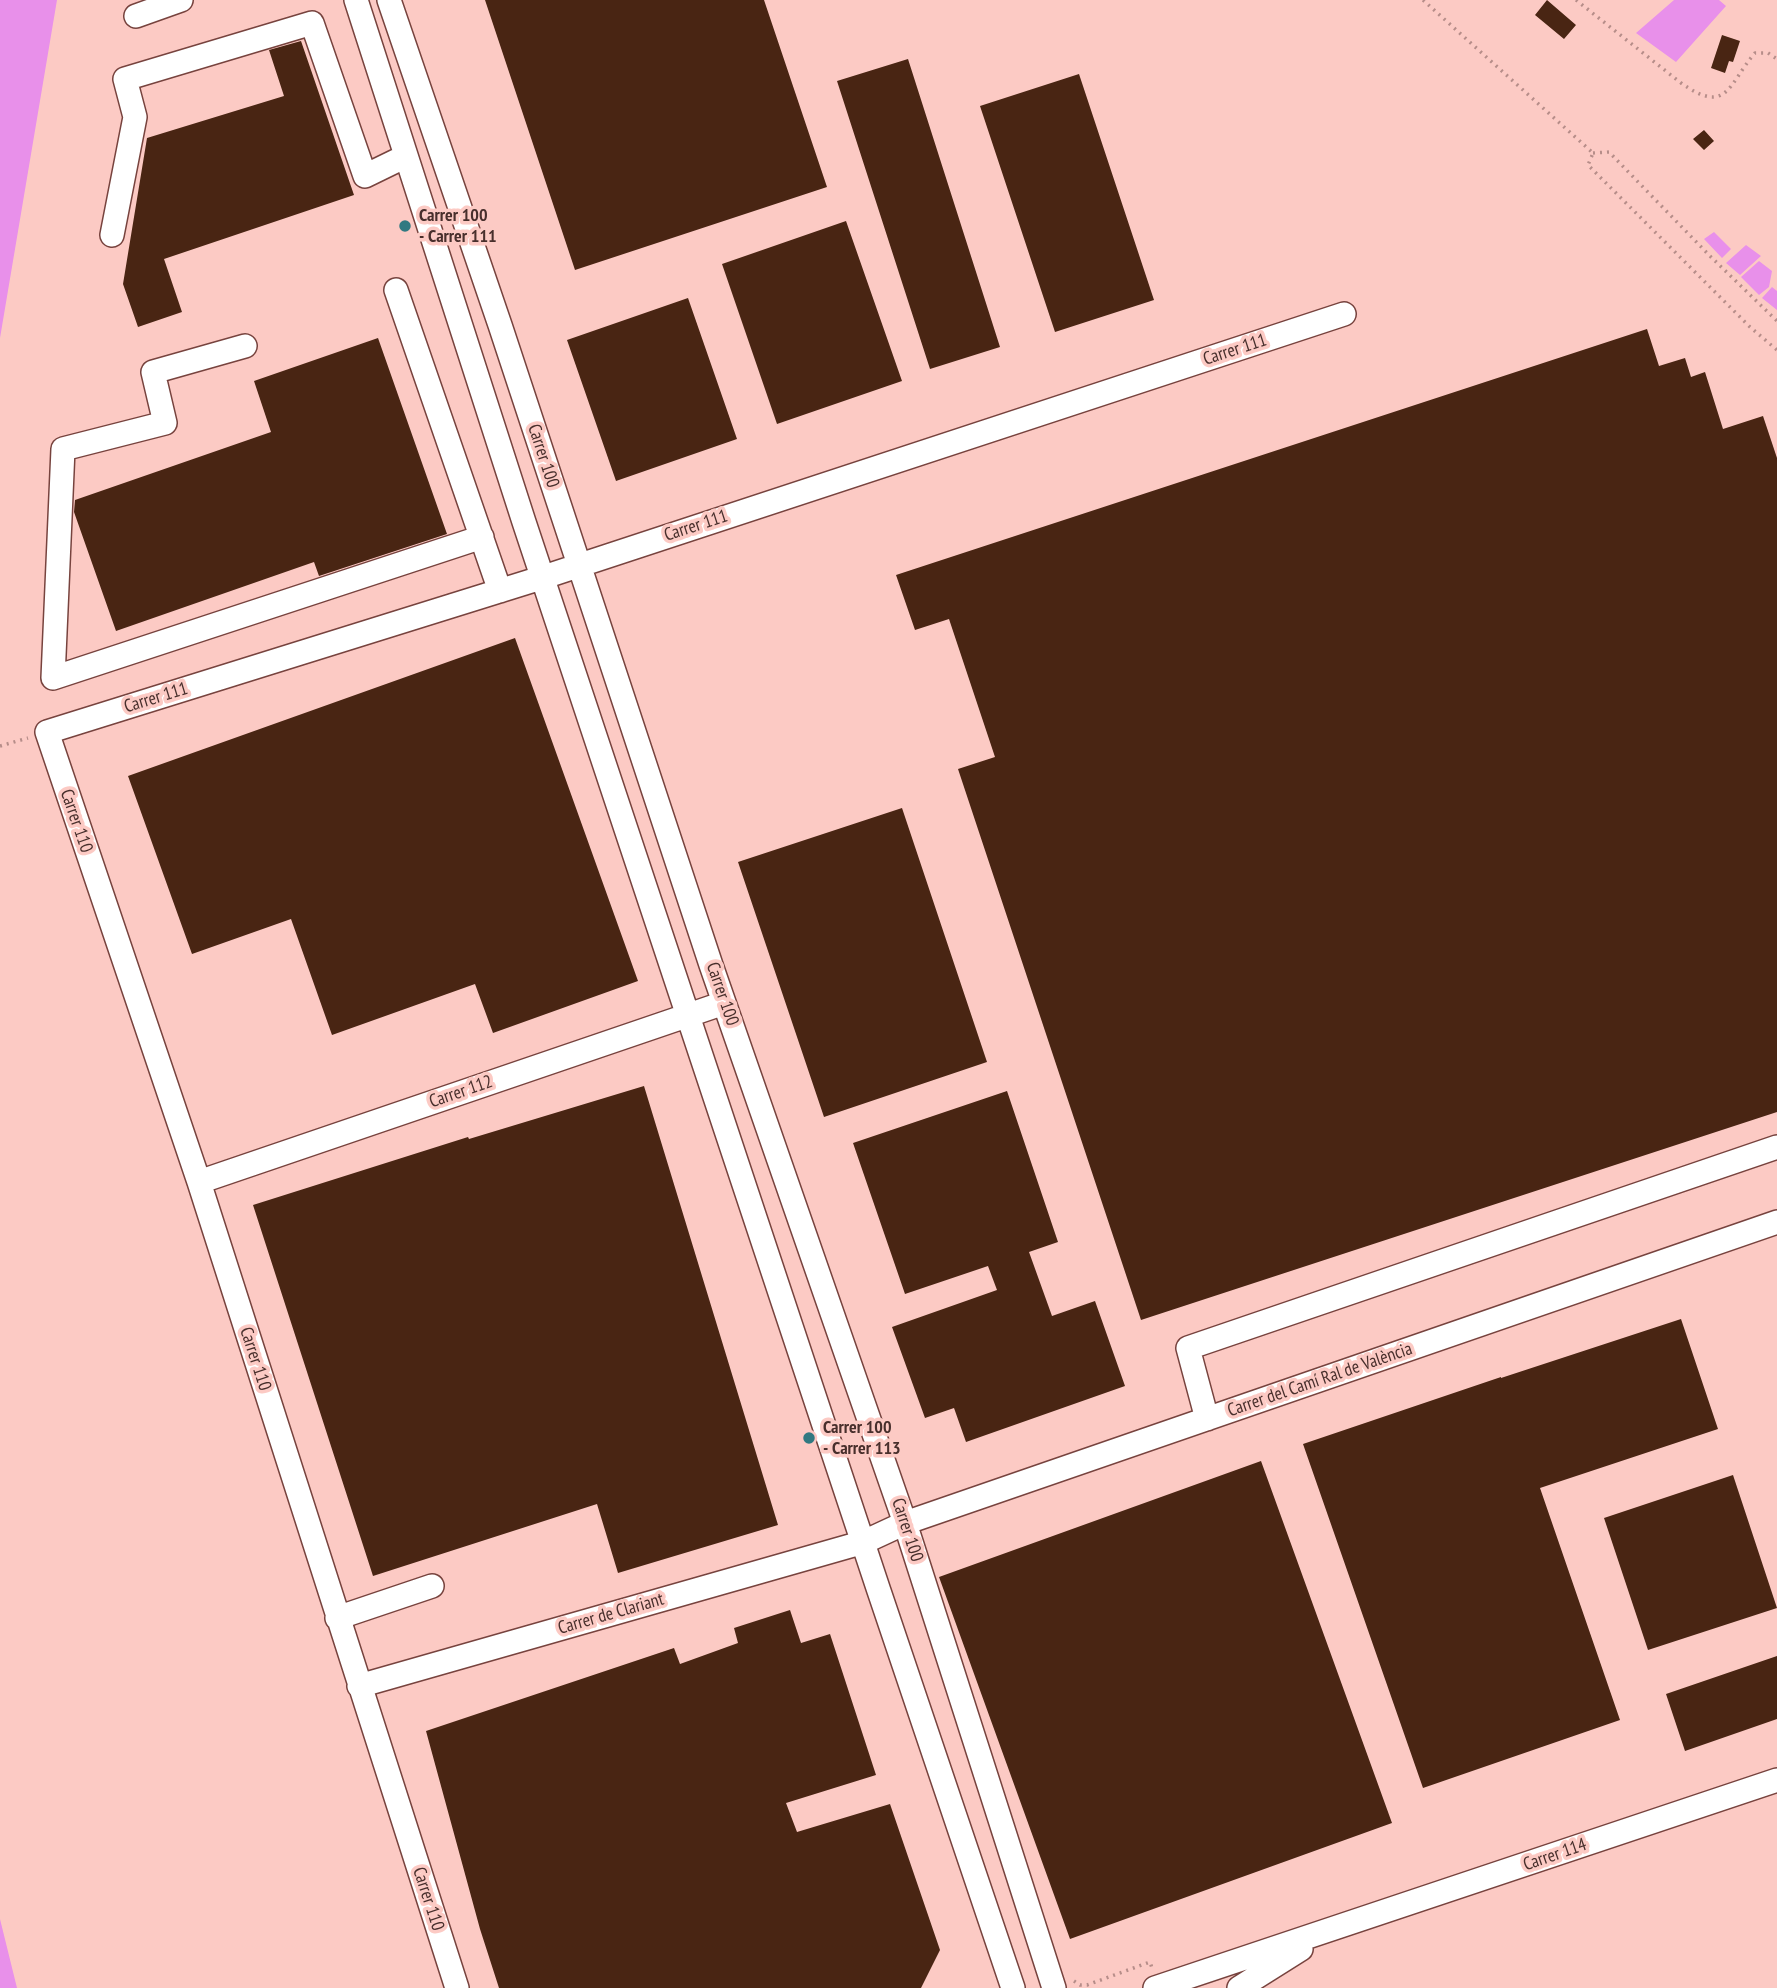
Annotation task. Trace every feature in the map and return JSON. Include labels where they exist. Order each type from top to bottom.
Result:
[{"type":"street","points":[[136,16],[181,0]]},
{"type":"street","points":[[356,0],[544,577],[1013,1988]]},
{"type":"street","name":"Carrer 100","points":[[389,0],[496,313],[724,1003],[905,1523],[1054,1988]]},
{"type":"street","points":[[112,235],[135,117],[125,79],[312,23],[365,176],[405,156]]},
{"type":"street","points":[[396,290],[500,591]]},
{"type":"street","name":"Carrer 111","points":[[47,732],[544,577],[1344,314]]},
{"type":"street","points":[[245,346],[153,372],[165,423],[63,449],[53,678],[482,537]]},
{"type":"street","name":"Carrer 110","points":[[47,732],[199,1182],[457,1988]]},
{"type":"street","name":"Carrer 112","points":[[199,1182],[724,1003]]},
{"type":"street","points":[[1207,1419],[1188,1348],[1777,1147]]},
{"type":"street","name":"Carrer del Camí Ral de València","points":[[864,1542],[905,1523],[1777,1222]]},
{"type":"street","name":"Carrer de Clariant","points":[[359,1686],[864,1542]]},
{"type":"street","points":[[337,1618],[432,1586]]},
{"type":"street","name":"Carrer 114","points":[[1155,1983],[1334,1929],[1777,1780]]},
{"type":"street","name":"Carrer 114","points":[[1239,1988],[1334,1929]]},
{"type":"path","points":[[1423,0],[1593,153],[1609,152],[1710,257],[1777,321]]},
{"type":"path","points":[[1576,0],[1682,83],[1709,98],[1718,97],[1728,91],[1755,53],[1768,52],[1777,60]]},
{"type":"path","points":[[1593,153],[1588,165],[1750,327],[1777,350]]},
{"type":"path","points":[[0,746],[47,732]]},
{"type":"path","points":[[1080,1985],[1087,1985],[1150,1962],[1155,1983]]},
{"type":"shaded area","points":[[0,0],[57,0],[0,338]]},
{"type":"shaded area","points":[[1674,0],[1719,0],[1726,6],[1676,62],[1636,33]]},
{"type":"shaded area","points":[[1714,232],[1731,249],[1722,258],[1704,239]]},
{"type":"shaded area","points":[[1746,245],[1761,256],[1740,275],[1726,263]]},
{"type":"shaded area","points":[[1759,261],[1772,271],[1769,287],[1759,295],[1741,277]]},
{"type":"shaded area","points":[[1772,287],[1777,291],[1777,310],[1762,298]]},
{"type":"shaded area","points":[[0,1919],[17,1988],[0,1988]]},
{"type":"building","points":[[485,0],[764,0],[827,187],[575,270]]},
{"type":"building","points":[[1547,0],[1576,25],[1564,39],[1535,15]]},
{"type":"building","points":[[1722,35],[1740,41],[1733,62],[1729,61],[1725,73],[1711,68]]},
{"type":"building","points":[[301,41],[354,195],[164,259],[182,312],[138,327],[123,284],[147,138],[284,96],[269,50]]},
{"type":"building","points":[[908,59],[1000,347],[930,369],[837,81]]},
{"type":"building","points":[[1079,74],[1154,300],[1055,332],[980,106]]},
{"type":"building","points":[[1704,130],[1714,141],[1704,150],[1693,139]]},
{"type":"building","points":[[846,221],[902,381],[777,424],[722,264]]},
{"type":"building","points":[[688,298],[737,439],[616,481],[567,340]]},
{"type":"building","points":[[1647,329],[1659,366],[1685,358],[1691,377],[1705,372],[1723,429],[1763,416],[1777,458],[1777,1112],[1141,1320],[958,769],[995,757],[949,619],[915,630],[896,575]]},
{"type":"building","points":[[378,338],[447,534],[319,576],[314,562],[116,631],[74,512],[75,500],[271,432],[254,381]]},
{"type":"building","points":[[515,638],[638,981],[493,1033],[475,984],[332,1035],[291,919],[192,954],[128,776]]},
{"type":"building","points":[[902,808],[987,1062],[824,1117],[738,862]]},
{"type":"building","points":[[644,1086],[778,1525],[618,1573],[597,1504],[373,1576],[253,1205],[468,1137],[469,1139]]},
{"type":"building","points":[[1007,1091],[1058,1242],[1029,1252],[1052,1316],[1095,1301],[1125,1386],[966,1442],[954,1408],[925,1418],[892,1327],[997,1290],[988,1266],[905,1294],[853,1143]]},
{"type":"building","points":[[1681,1319],[1718,1429],[1540,1488],[1620,1720],[1423,1788],[1303,1444]]},
{"type":"building","points":[[1261,1461],[1392,1823],[1070,1939],[939,1577]]},
{"type":"building","points":[[1733,1475],[1777,1608],[1648,1650],[1604,1518]]},
{"type":"building","points":[[790,1610],[801,1643],[830,1634],[876,1775],[786,1803],[797,1832],[890,1804],[940,1950],[921,1988],[499,1988],[480,1929],[426,1731],[674,1648],[680,1664],[738,1643],[734,1628]]},
{"type":"building","points":[[1777,1656],[1777,1719],[1685,1751],[1666,1694]]},
{"type":"place","name":"Carrer 100 - Carrer 111","points":[[405,226]]},
{"type":"place","name":"Carrer 100 - Carrer 113","points":[[809,1438]]}]
